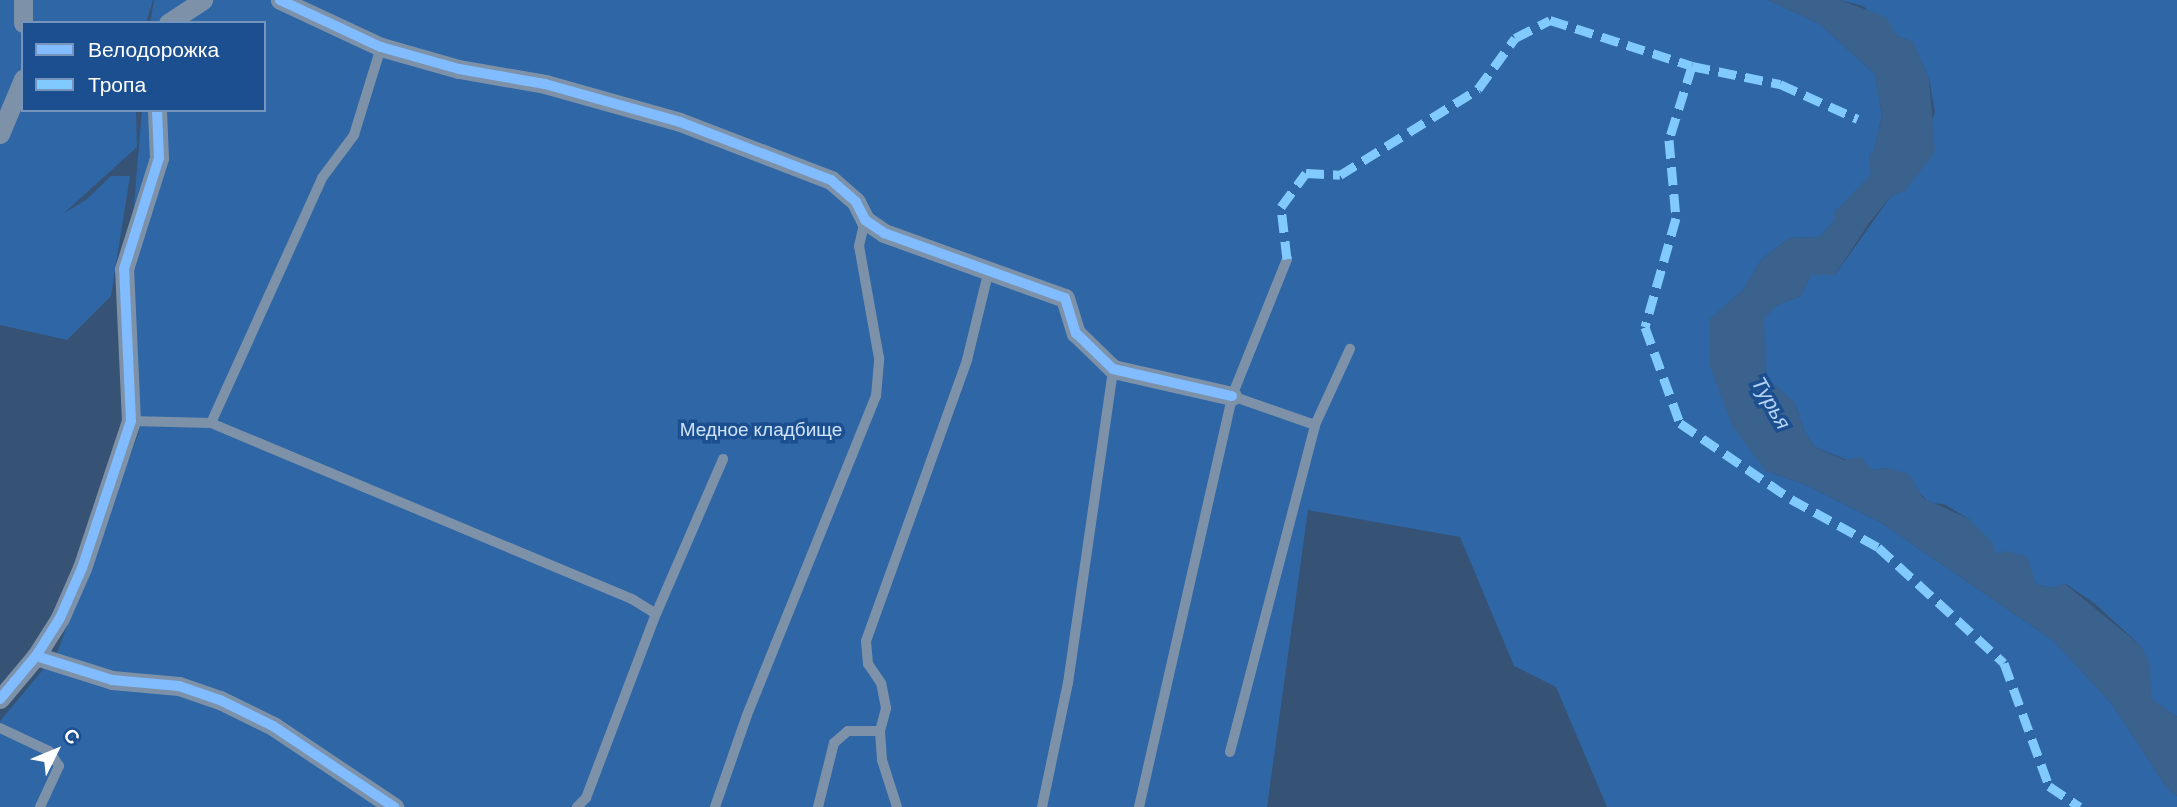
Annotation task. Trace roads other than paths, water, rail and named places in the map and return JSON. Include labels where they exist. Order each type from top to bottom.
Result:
[{"type":"street","points":[[23,0],[23,21]]},
{"type":"street","points":[[171,21],[203,0]]},
{"type":"street","points":[[279,0],[381,47],[459,69],[545,84],[750,146],[831,180],[856,202],[865,220],[884,233],[1065,298],[1076,333],[1113,369],[1232,396]]},
{"type":"street","points":[[0,134],[21,84]]},
{"type":"street","points":[[0,699],[36,656],[82,568],[131,421],[124,269],[159,158],[157,112]]},
{"type":"street","points":[[36,656],[112,680],[179,687],[220,700],[273,726],[391,806]]},
{"type":"lane","points":[[211,424],[322,178],[354,135],[381,47]]},
{"type":"lane","points":[[715,807],[747,715],[876,396],[879,358],[859,246],[865,220]]},
{"type":"lane","points":[[1139,807],[1232,396],[1287,259]]},
{"type":"lane","points":[[897,807],[882,760],[880,731],[886,708],[880,683],[868,664],[866,641],[967,360],[989,270]]},
{"type":"lane","points":[[1230,752],[1315,425],[1350,349]]},
{"type":"lane","points":[[1042,807],[1068,683],[1113,369]]},
{"type":"lane","points":[[1232,396],[1315,425]]},
{"type":"lane","points":[[131,421],[211,424],[632,599],[656,614]]},
{"type":"lane","points":[[577,807],[586,798],[656,614],[723,459]]},
{"type":"lane","points":[[0,729],[49,751],[59,766],[40,807]]},
{"type":"lane","points":[[818,807],[834,743],[848,731],[880,731]]},
{"type":"water","name":"Турья","points":[[1768,0],[1840,0],[1886,17],[1897,36],[1913,42],[1929,79],[1935,152],[1905,191],[1891,196],[1869,223],[1835,275],[1811,275],[1801,296],[1777,305],[1764,319],[1766,378],[1795,403],[1805,433],[1815,447],[1844,460],[1861,457],[1872,470],[1888,468],[1909,474],[1923,498],[1969,519],[1992,542],[1996,554],[2006,551],[2027,557],[2036,584],[2051,588],[2065,584],[2140,645],[2150,663],[2151,698],[2177,717],[2177,796],[2165,785],[2112,704],[2054,641],[1880,522],[1804,484],[1766,471],[1733,427],[1709,364],[1709,320],[1743,290],[1761,260],[1789,238],[1820,237],[1834,221],[1834,213],[1871,175],[1869,155],[1874,152],[1882,115],[1875,74],[1820,24]]},
{"type":"park label","name":"Медное кладбище","points":[[761,430]]}]
